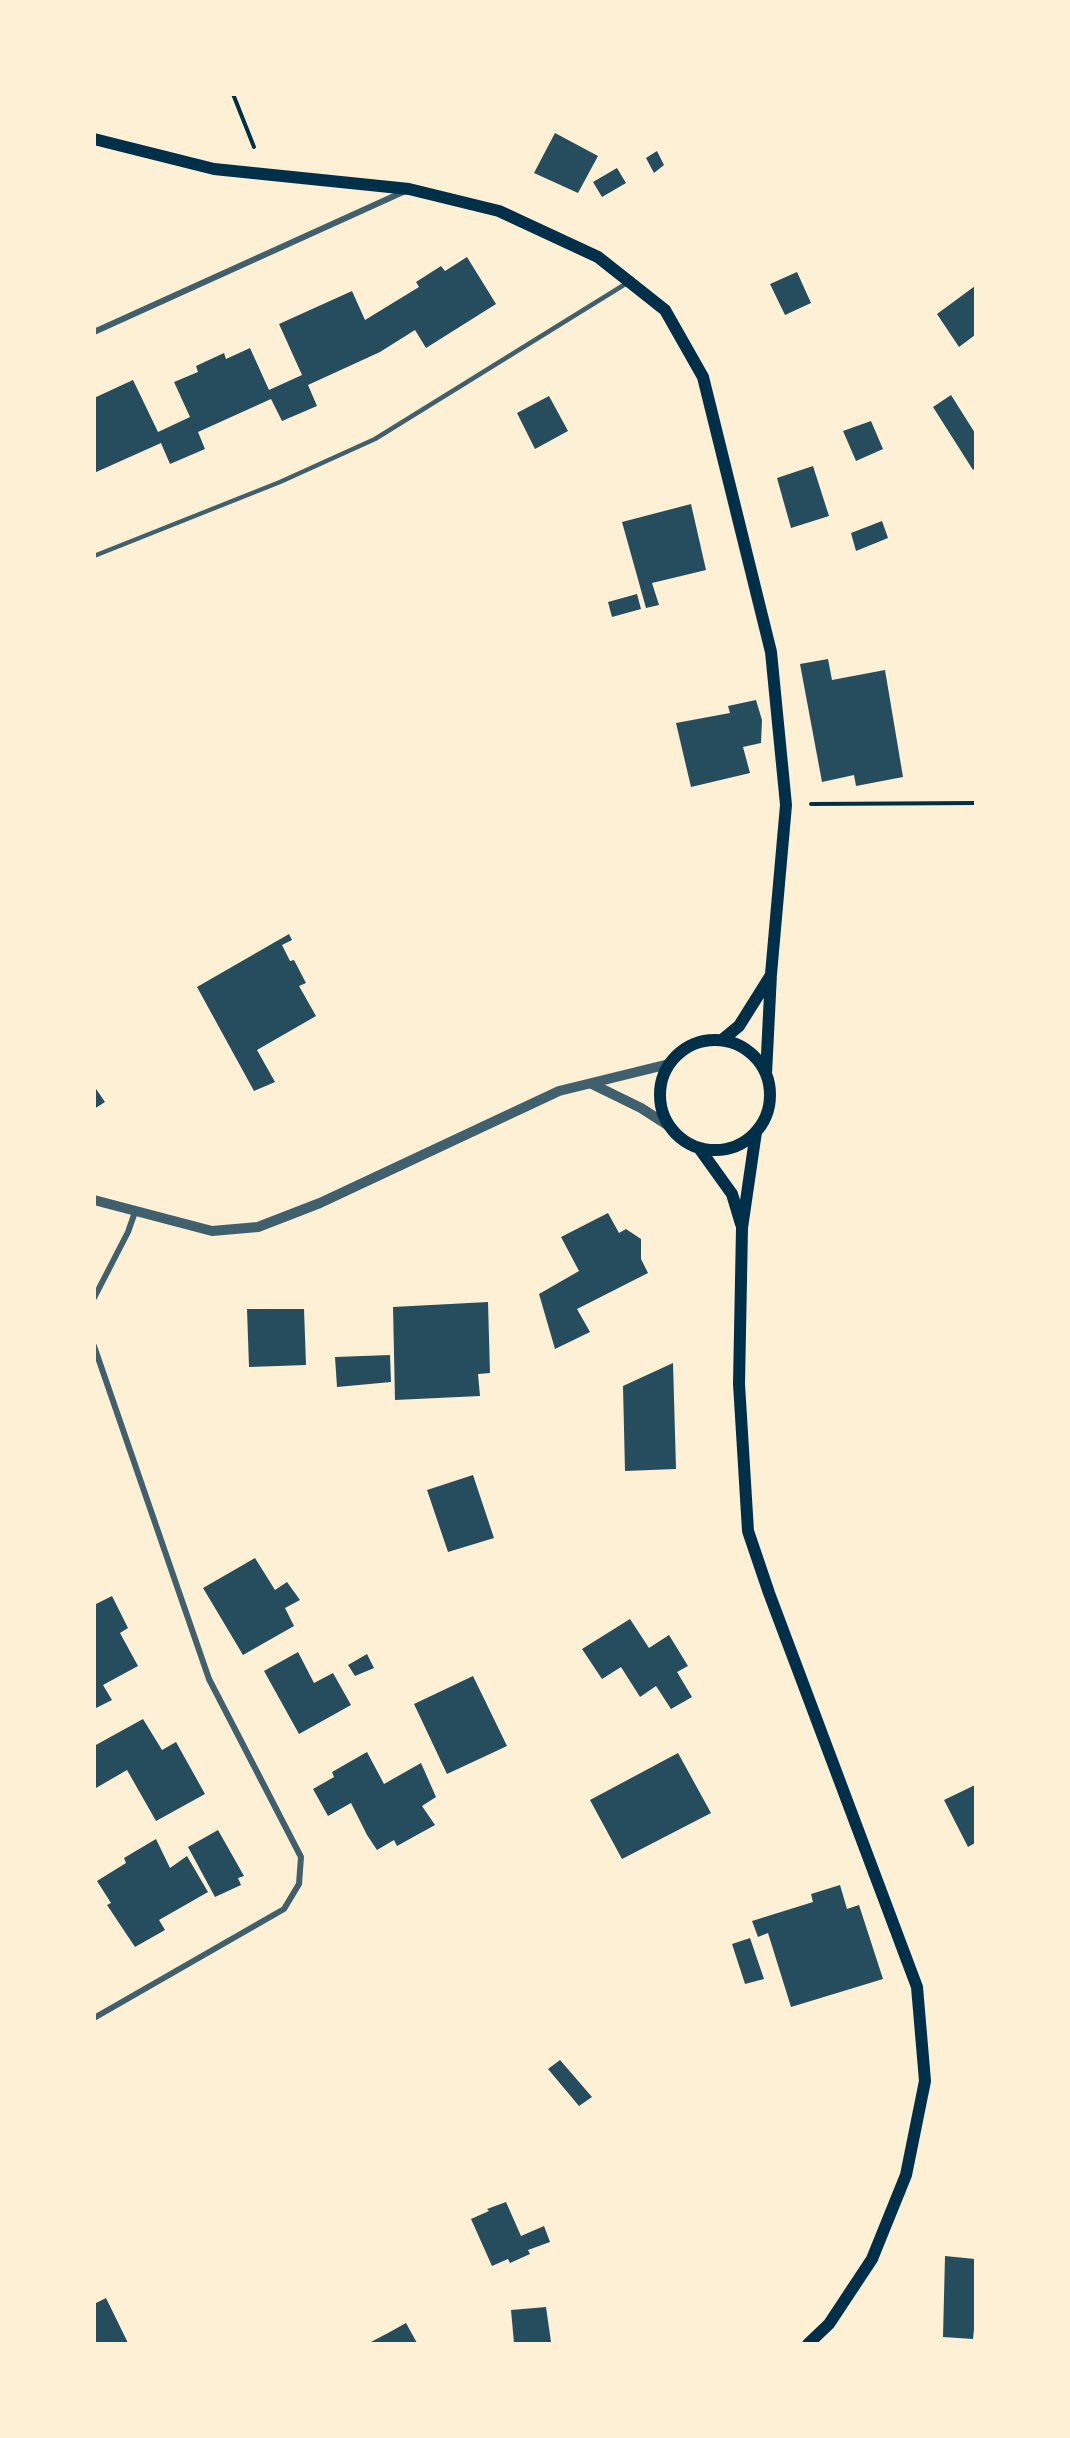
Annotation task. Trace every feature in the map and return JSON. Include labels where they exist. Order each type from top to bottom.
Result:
[{"type":"main road","points":[[94,139],[214,169],[409,189],[499,211],[598,257],[665,310],[703,377],[771,652],[786,805],[771,974],[766,1074],[770,1094],[766,1114],[756,1132],[742,1228],[739,1384],[748,1532],[917,1987],[925,2081],[906,2175],[872,2259],[829,2324],[808,2343]]},
{"type":"main road","points":[[722,1040],[739,1026],[771,974]]},
{"type":"main road","points":[[756,1132],[739,1144],[720,1150],[699,1148],[681,1140],[669,1126],[659,1095],[669,1064],[683,1050],[702,1042],[722,1040],[740,1046],[756,1058],[766,1074]]},
{"type":"main road","points":[[699,1148],[732,1194],[742,1228]]},
{"type":"street","points":[[94,332],[409,189]]},
{"type":"street","points":[[94,1200],[212,1231],[258,1227],[320,1203],[559,1091],[669,1064]]},
{"type":"street","points":[[592,1084],[641,1108],[669,1126]]},
{"type":"street","points":[[94,1298],[128,1232],[135,1212]]},
{"type":"street","points":[[94,1346],[209,1679],[301,1857],[299,1884],[284,1909],[94,2018]]},
{"type":"lane","points":[[94,556],[280,482],[375,439],[629,282]]},
{"type":"path","points":[[233,94],[265,174]]},
{"type":"path","points":[[786,805],[975,803]]},
{"type":"building","points":[[555,133],[598,156],[578,193],[534,173]]},
{"type":"building","points":[[657,151],[664,165],[654,173],[646,158]]},
{"type":"building","points":[[617,168],[626,183],[602,197],[593,182]]},
{"type":"building","points":[[467,257],[496,304],[426,348],[415,330],[380,352],[308,385],[317,406],[282,421],[271,399],[198,432],[205,449],[170,464],[161,443],[94,473],[94,398],[133,380],[158,432],[190,417],[174,382],[198,372],[196,366],[224,353],[226,359],[250,348],[269,390],[302,375],[279,324],[352,291],[365,320],[419,287],[416,282],[441,266],[445,271]]},
{"type":"building","points":[[797,272],[811,303],[785,315],[770,284]]},
{"type":"building","points":[[975,286],[975,335],[959,347],[937,314]]},
{"type":"building","points":[[951,395],[975,433],[975,468],[973,470],[933,407]]},
{"type":"building","points":[[549,396],[568,431],[535,449],[517,413]]},
{"type":"building","points":[[871,421],[883,449],[856,461],[843,431]]},
{"type":"building","points":[[813,466],[829,516],[791,528],[777,478]]},
{"type":"building","points":[[691,504],[706,570],[652,583],[659,605],[646,608],[622,522]]},
{"type":"building","points":[[882,521],[888,538],[856,551],[851,533]]},
{"type":"building","points":[[637,594],[641,609],[612,617],[608,602]]},
{"type":"building","points":[[828,659],[832,680],[885,670],[903,777],[856,786],[854,775],[822,782],[800,664]]},
{"type":"building","points":[[756,700],[762,720],[761,743],[743,747],[750,773],[691,787],[676,723],[730,713],[728,706]]},
{"type":"building","points":[[289,934],[292,940],[282,945],[290,961],[294,960],[306,983],[299,986],[316,1016],[257,1050],[275,1082],[254,1091],[197,987]]},
{"type":"building","points":[[94,1086],[105,1102],[94,1109]]},
{"type":"building","points":[[608,1213],[619,1233],[626,1229],[641,1239],[641,1259],[648,1273],[577,1309],[590,1332],[555,1349],[539,1294],[579,1271],[561,1237]]},
{"type":"building","points":[[488,1302],[490,1373],[478,1374],[480,1396],[395,1400],[393,1307]]},
{"type":"building","points":[[247,1309],[304,1309],[306,1365],[249,1367]]},
{"type":"building","points":[[390,1355],[391,1382],[337,1387],[335,1357]]},
{"type":"building","points":[[673,1363],[676,1469],[625,1471],[623,1386]]},
{"type":"building","points":[[473,1475],[494,1538],[448,1552],[427,1490]]},
{"type":"building","points":[[255,1558],[275,1590],[287,1582],[300,1600],[285,1608],[294,1626],[243,1655],[203,1588]]},
{"type":"building","points":[[112,1596],[128,1628],[120,1633],[138,1666],[103,1685],[112,1700],[94,1709],[94,1605]]},
{"type":"building","points":[[630,1619],[649,1648],[669,1635],[688,1666],[677,1672],[692,1697],[671,1709],[656,1686],[640,1697],[621,1667],[602,1679],[582,1649]]},
{"type":"building","points":[[298,1652],[314,1683],[333,1673],[351,1705],[299,1734],[264,1671]]},
{"type":"building","points":[[367,1654],[374,1668],[355,1676],[348,1665]]},
{"type":"building","points":[[473,1676],[507,1746],[447,1774],[414,1704]]},
{"type":"building","points":[[143,1719],[162,1750],[176,1742],[205,1794],[156,1821],[127,1770],[96,1788],[94,1784],[94,1746]]},
{"type":"building","points":[[367,1752],[384,1784],[421,1763],[436,1797],[422,1806],[435,1825],[397,1846],[394,1840],[377,1850],[351,1803],[328,1816],[313,1789],[334,1777],[332,1772]]},
{"type":"building","points":[[678,1753],[711,1813],[622,1859],[590,1800]]},
{"type":"building","points":[[975,1785],[975,1843],[968,1847],[944,1800]]},
{"type":"building","points":[[218,1830],[244,1876],[238,1878],[241,1885],[215,1897],[188,1847]]},
{"type":"building","points":[[156,1839],[170,1868],[187,1856],[208,1892],[159,1920],[165,1930],[135,1947],[107,1905],[111,1903],[97,1881],[126,1863],[124,1858]]},
{"type":"building","points":[[840,1885],[847,1909],[859,1905],[883,1979],[791,2007],[768,1933],[758,1937],[752,1921],[813,1902],[811,1894]]},
{"type":"building","points":[[750,1938],[764,1979],[745,1984],[732,1944]]},
{"type":"building","points":[[560,2060],[592,2097],[579,2106],[548,2069]]},
{"type":"building","points":[[506,2202],[521,2236],[544,2226],[550,2242],[528,2250],[530,2254],[510,2263],[508,2259],[492,2266],[471,2219],[489,2211],[487,2209]]},
{"type":"building","points":[[945,2256],[975,2259],[973,2339],[943,2337]]},
{"type":"building","points":[[106,2298],[128,2343],[94,2343],[94,2304]]},
{"type":"building","points":[[546,2307],[551,2342],[514,2343],[511,2310]]},
{"type":"building","points":[[406,2323],[417,2343],[369,2343],[388,2333]]}]
